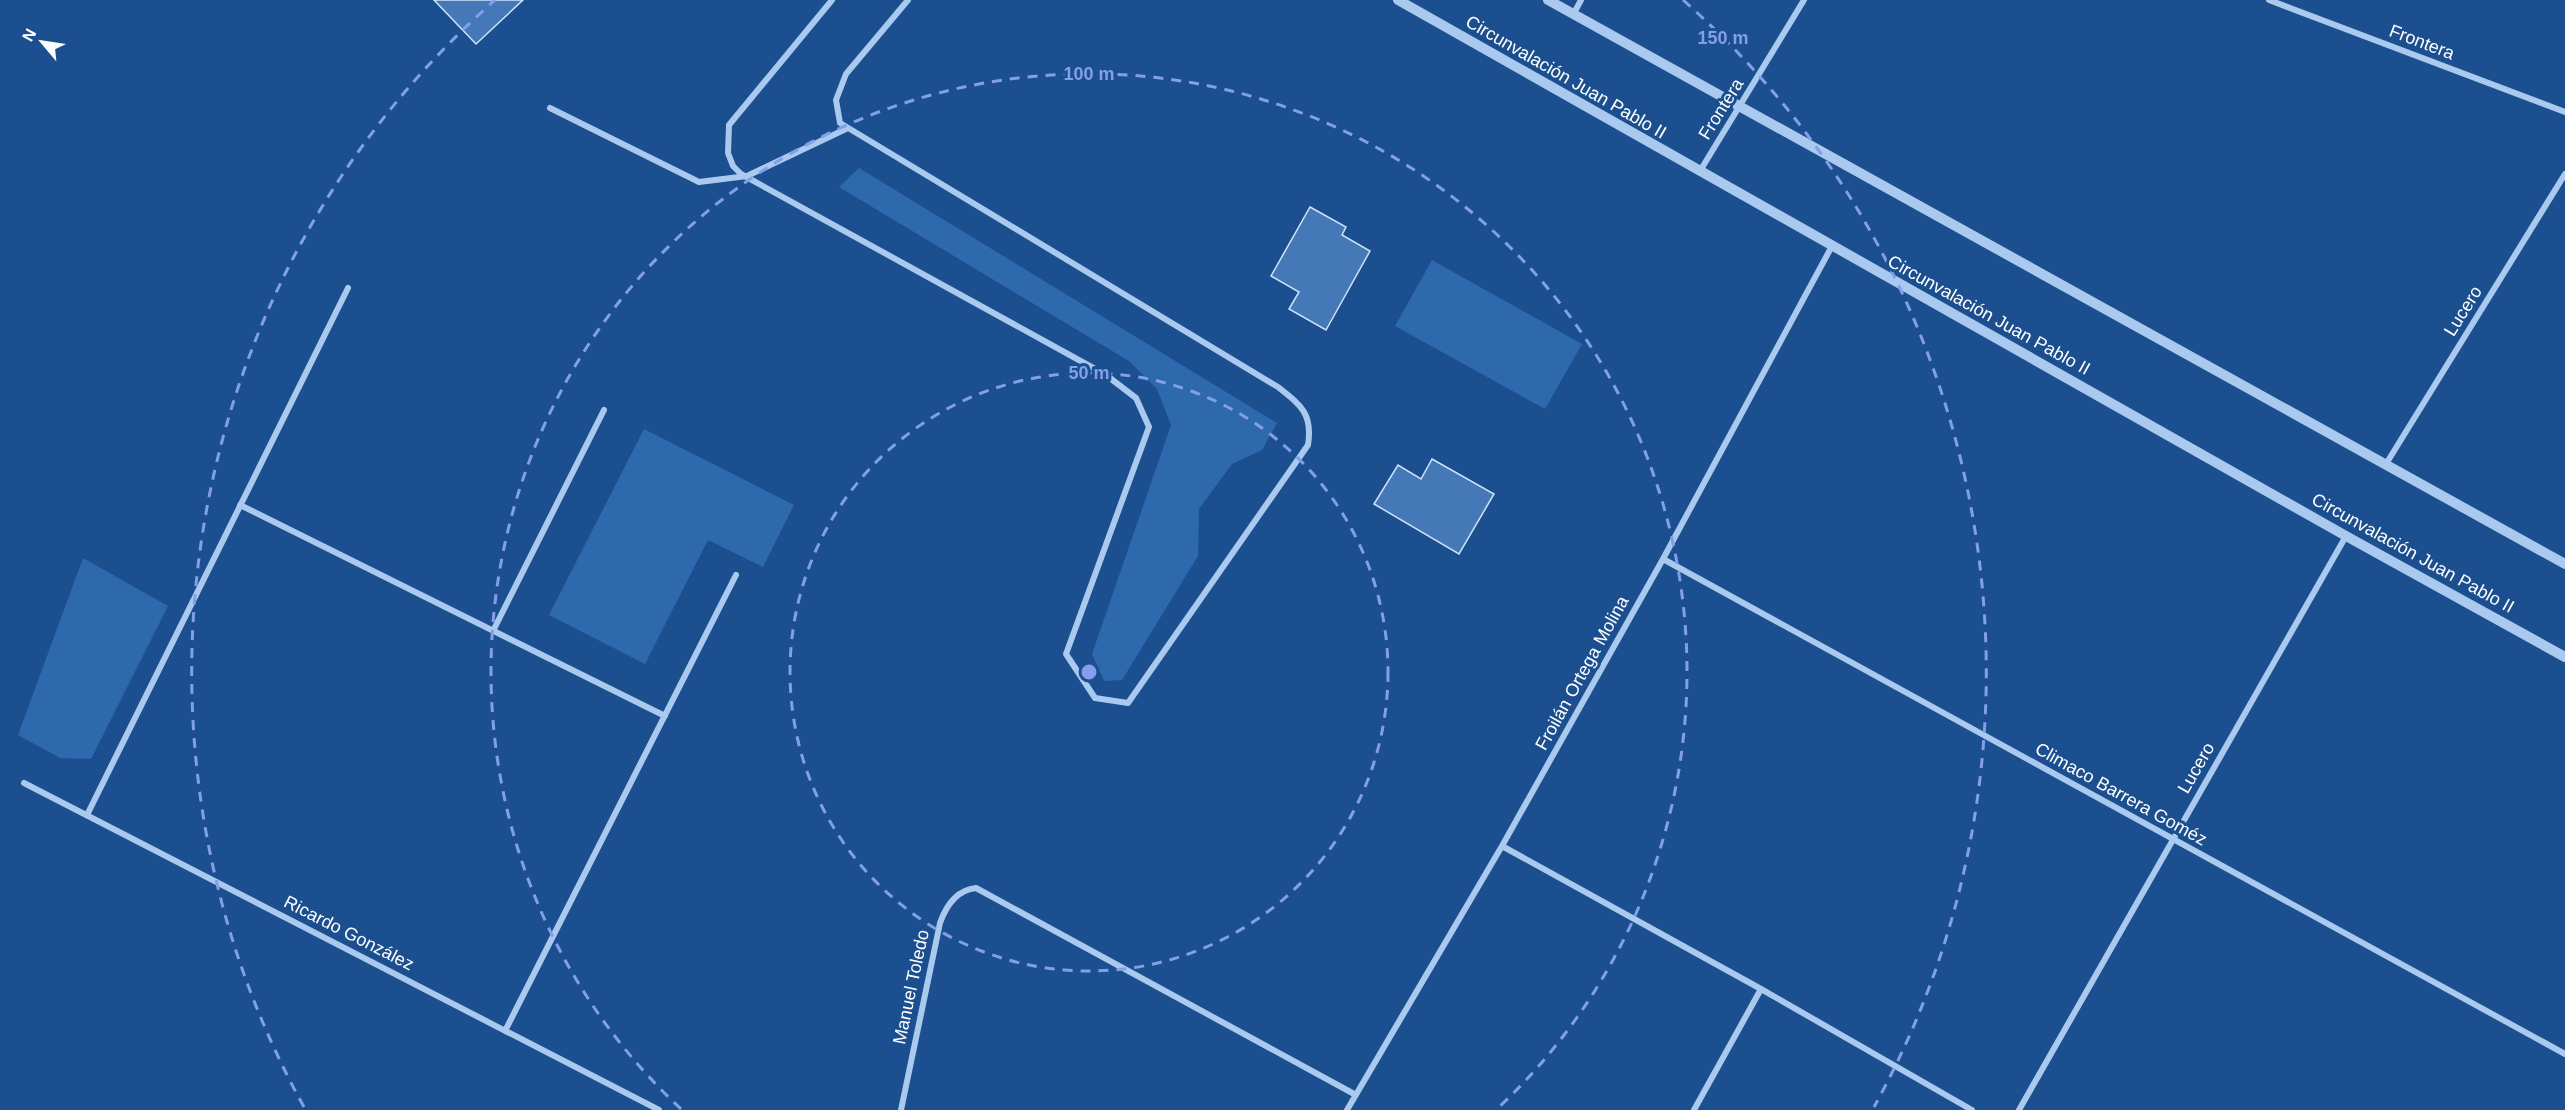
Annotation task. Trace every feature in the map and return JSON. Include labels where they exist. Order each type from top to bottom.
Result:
[{"type":"street","points":[[832,0],[729,125],[728,153],[733,166],[741,174],[1106,375],[1136,398],[1149,428],[1066,654],[1095,698],[1128,703],[1308,446],[1310,424],[1299,403],[1278,387],[840,123],[836,100],[846,74],[908,0]]},
{"type":"street","name":"Circunvalación Juan Pablo II","points":[[1398,0],[2346,536],[2565,657]]},
{"type":"street","points":[[1548,0],[2565,564]]},
{"type":"street","points":[[1573,15],[1581,0]]},
{"type":"street","name":"Frontera","points":[[1700,172],[1804,0]]},
{"type":"street","name":"Frontera","points":[[2269,0],[2565,112]]},
{"type":"street","points":[[550,108],[699,182],[747,176],[849,128]]},
{"type":"street","name":"Lucero","points":[[2386,464],[2565,174]]},
{"type":"street","name":"Froilán Ortega Molina","points":[[1347,1110],[1502,846],[1664,559],[1832,246]]},
{"type":"street","points":[[87,815],[348,288]]},
{"type":"street","points":[[493,631],[604,410]]},
{"type":"street","points":[[240,506],[665,716]]},
{"type":"street","name":"Lucero","points":[[2019,1110],[2346,536]]},
{"type":"street","name":"Climaco Barrera Goméz","points":[[1664,559],[2565,1054]]},
{"type":"street","points":[[506,1031],[736,575]]},
{"type":"street","name":"Ricardo González","points":[[24,783],[659,1110]]},
{"type":"street","points":[[1502,846],[1761,989],[1972,1110]]},
{"type":"street","name":"Manuel Toledo","points":[[901,1110],[940,923],[946,909],[961,892],[976,888],[1356,1095]]},
{"type":"street","points":[[1694,1110],[1761,989]]},
{"type":"shaded area","points":[[859,168],[1277,423],[1262,450],[1232,464],[1199,509],[1198,556],[1122,680],[1104,681],[1092,654],[1171,425],[1157,389],[1129,361],[839,187]]},
{"type":"shaded area","points":[[1432,260],[1582,344],[1545,409],[1395,326]]},
{"type":"shaded area","points":[[644,429],[794,505],[763,567],[708,540],[645,664],[549,615]]},
{"type":"shaded area","points":[[83,558],[168,606],[91,759],[60,758],[18,735]]},
{"type":"building","points":[[434,0],[523,0],[476,44]]},
{"type":"building","points":[[1310,207],[1346,227],[1342,235],[1370,251],[1326,330],[1289,309],[1299,292],[1271,276]]},
{"type":"building","points":[[1432,459],[1494,494],[1459,554],[1374,504],[1398,465],[1421,479]]}]
